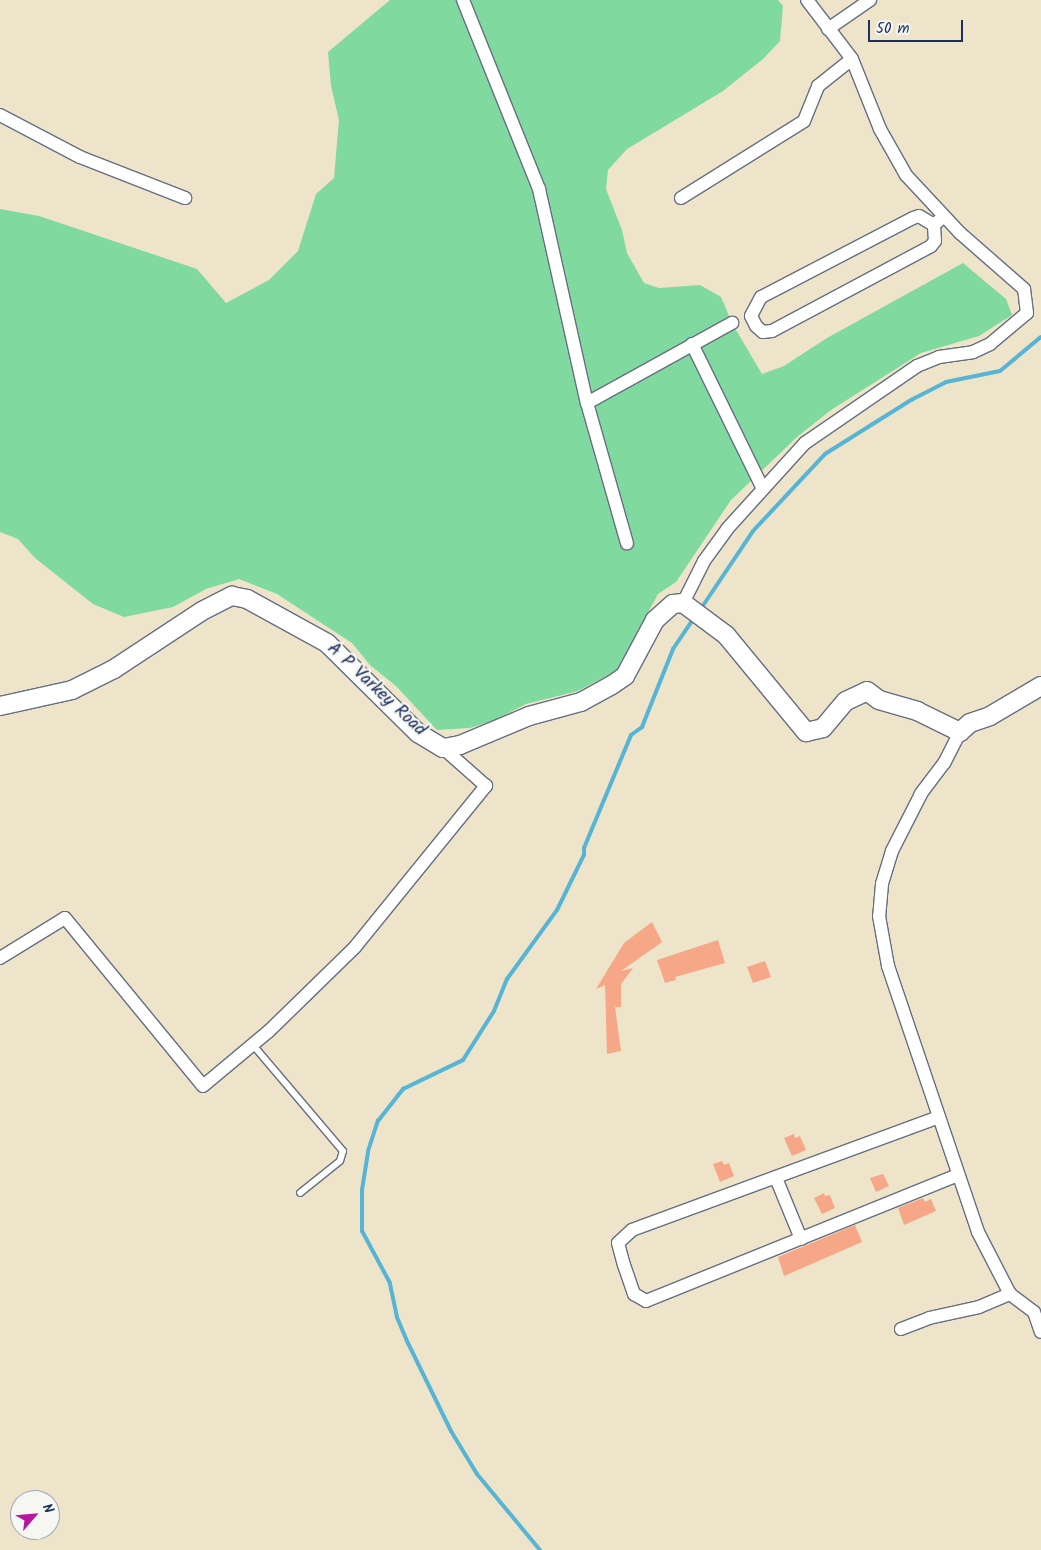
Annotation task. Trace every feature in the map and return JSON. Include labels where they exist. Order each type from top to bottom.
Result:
[{"type":"street","points":[[463,0],[539,189],[587,403],[627,542]]},
{"type":"street","points":[[807,0],[852,59],[891,152],[906,175],[944,216],[1024,289],[1027,313],[990,344],[973,352],[939,357],[918,366],[806,443],[762,488],[704,561],[688,610],[726,635],[744,654],[806,732],[823,728],[846,701],[867,691],[879,700],[908,708],[960,732]]},
{"type":"street","points":[[828,29],[870,0]]},
{"type":"street","points":[[681,198],[804,122],[818,86],[852,59]]},
{"type":"street","points":[[0,115],[80,157],[185,198]]},
{"type":"street","points":[[919,216],[934,225],[935,241],[930,246],[772,331],[763,332],[756,326],[751,316],[762,297],[913,218],[919,216]]},
{"type":"street","points":[[934,225],[944,216]]},
{"type":"street","points":[[587,403],[732,322]]},
{"type":"street","points":[[692,344],[762,488]]},
{"type":"street","name":"A P Varkey Road","points":[[0,706],[72,690],[114,669],[202,611],[232,596],[246,599],[327,644],[418,733],[443,748],[460,745],[529,716],[581,702],[612,685],[625,676],[655,620],[688,610]]},
{"type":"street","points":[[1041,686],[990,716],[970,722],[960,732],[892,850],[882,884],[879,916],[888,966],[978,1232],[1010,1294],[1034,1312],[1041,1332]]},
{"type":"street","points":[[0,958],[65,918],[203,1086],[253,1045],[355,947],[486,786],[443,748]]},
{"type":"street","points":[[939,1117],[632,1230],[618,1243],[634,1294],[646,1301],[958,1175]]},
{"type":"street","points":[[776,1178],[801,1238]]},
{"type":"street","points":[[901,1329],[928,1318],[979,1307],[1010,1294]]},
{"type":"lane","points":[[253,1045],[343,1151],[340,1161],[300,1193]]},
{"type":"green space","points":[[390,0],[778,0],[783,6],[780,41],[763,59],[723,91],[627,149],[608,170],[606,189],[622,230],[627,253],[644,283],[659,288],[700,285],[721,297],[732,323],[762,374],[784,366],[827,338],[963,263],[1006,299],[1012,315],[979,336],[921,353],[831,410],[797,437],[731,500],[676,582],[658,594],[616,671],[578,691],[526,704],[495,720],[470,728],[437,730],[396,686],[370,665],[352,643],[277,594],[239,579],[206,589],[173,607],[124,617],[93,604],[35,558],[18,539],[0,532],[0,209],[39,216],[197,269],[226,303],[269,280],[298,251],[316,194],[334,178],[339,120],[331,86],[328,52]]},
{"type":"building","points":[[652,922],[662,942],[621,971],[633,968],[621,984],[621,1007],[615,1007],[621,1051],[607,1054],[605,985],[596,989],[624,943]]},
{"type":"building","points":[[718,940],[725,963],[675,977],[676,980],[665,983],[657,960]]},
{"type":"building","points":[[765,961],[771,977],[753,983],[747,967]]},
{"type":"building","points":[[794,1134],[795,1138],[800,1136],[806,1150],[792,1156],[784,1138]]},
{"type":"building","points":[[722,1161],[724,1165],[729,1163],[734,1176],[720,1182],[713,1164]]},
{"type":"building","points":[[883,1174],[889,1186],[876,1192],[870,1178]]},
{"type":"building","points":[[824,1193],[825,1196],[830,1195],[835,1208],[822,1214],[814,1198]]},
{"type":"building","points":[[923,1198],[925,1202],[931,1199],[936,1211],[904,1225],[898,1208]]},
{"type":"building","points":[[855,1225],[862,1242],[784,1276],[778,1257]]},
{"type":"waterway","points":[[700,610],[753,531],[825,454],[911,400],[946,382],[1000,371],[1041,337]]},
{"type":"waterway","points":[[540,1550],[477,1474],[451,1431],[407,1341],[397,1317],[390,1283],[362,1231],[362,1190],[368,1151],[378,1121],[403,1089],[463,1060],[494,1011],[507,979],[557,910],[584,855],[584,848],[631,735],[642,727],[673,649],[694,618]]}]
